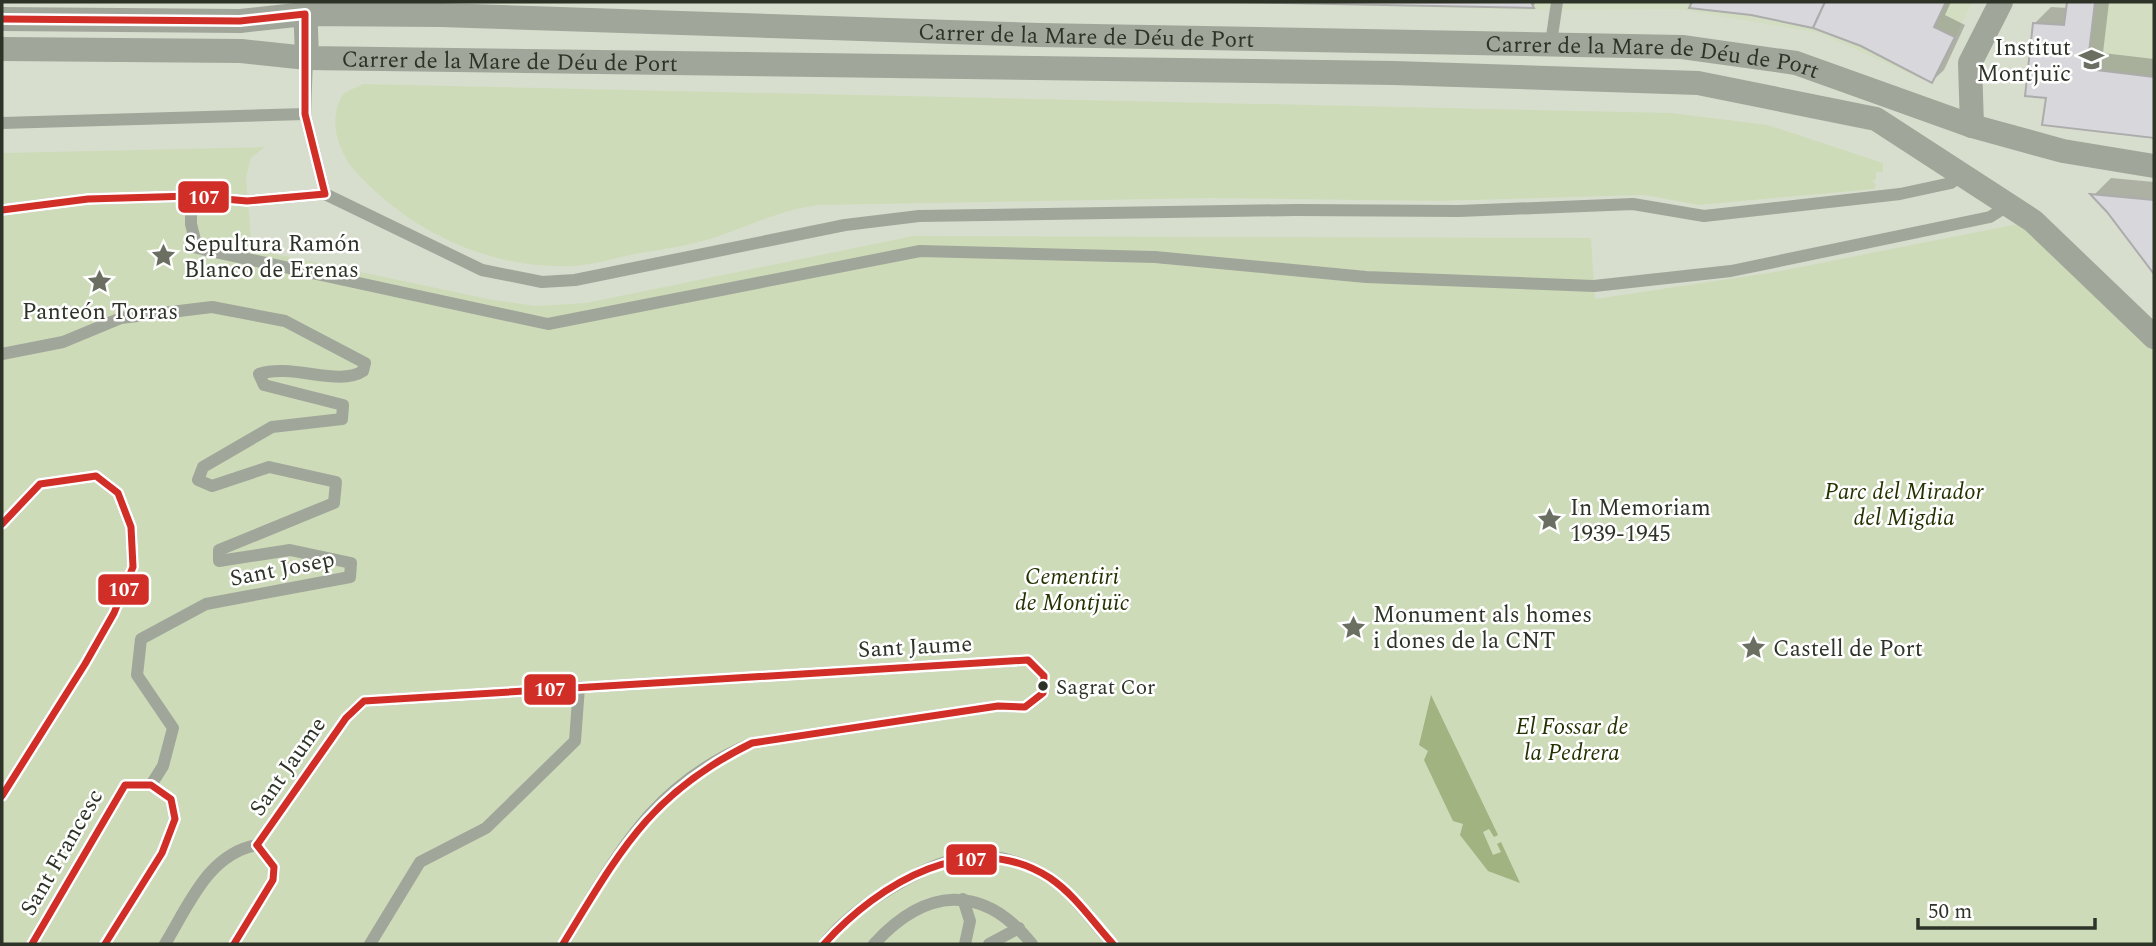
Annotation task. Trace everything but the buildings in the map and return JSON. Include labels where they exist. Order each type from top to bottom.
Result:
[{"type":"street","points":[[1972,126],[1970,63],[2001,2]]},
{"type":"street","name":"Carrer de la Mare de Déu de Port","points":[[2,19],[240,21],[305,8],[1039,35],[1682,47],[1796,63],[1972,126],[2063,151],[2154,166]]},
{"type":"street","points":[[305,8],[307,58]]},
{"type":"street","name":"Carrer de la Mare de Déu de Port","points":[[2,49],[240,51],[307,58],[1394,73],[1698,83],[1876,119],[2033,221],[2154,337]]},
{"type":"lane","points":[[1550,43],[1558,2]]},
{"type":"lane","points":[[307,58],[305,114],[326,194]]},
{"type":"lane","points":[[2,123],[305,114]]},
{"type":"lane","points":[[2,210],[88,199],[191,196],[247,201],[326,194],[482,270],[542,282],[575,280],[845,225],[919,216],[1295,209],[1459,211],[1633,204],[1704,216],[1900,194],[1951,183],[1962,175]]},
{"type":"lane","points":[[191,196],[191,224],[197,248],[548,324],[920,251],[1154,257],[1366,277],[1594,286],[1731,271],[1990,217],[2009,205]]},
{"type":"lane","name":"Sant Josep","points":[[2,354],[63,342],[121,318],[212,307],[285,321],[365,363],[363,371],[346,377],[276,369],[259,374],[264,385],[342,405],[342,419],[272,427],[203,467],[198,480],[212,486],[269,467],[336,482],[334,503],[219,550],[219,561],[290,550],[351,563],[350,577],[206,604],[141,639],[137,675],[173,727],[163,766],[151,785]]},
{"type":"lane","points":[[2,524],[40,484],[96,476],[118,493],[131,527],[133,567],[114,613],[85,664],[2,796]]},
{"type":"lane","name":"Sant Jaume","points":[[257,845],[345,718],[364,701],[1028,660],[1044,676],[1043,693],[1025,707],[998,706],[752,743],[723,755],[685,779],[632,831],[563,944]]},
{"type":"lane","points":[[370,944],[420,862],[486,828],[575,741],[579,687]]},
{"type":"lane","name":"Sant Francesc","points":[[32,944],[125,785],[151,785]]},
{"type":"lane","points":[[105,944],[162,853],[175,819],[171,799],[151,785]]},
{"type":"lane","points":[[165,944],[214,865],[240,848],[257,845],[274,867],[273,880],[234,944]]},
{"type":"lane","points":[[824,944],[877,896],[919,873],[973,856],[1009,859],[1052,879],[1113,944]]},
{"type":"lane","points":[[963,899],[970,921],[965,944]]},
{"type":"lane","points":[[874,944],[919,908],[936,900],[963,899],[994,908],[1019,928],[1031,944]]},
{"type":"lane","points":[[989,944],[1019,928]]},
{"type":"shaded area","points":[[1204,2],[1972,2],[1933,84],[1819,33],[1678,9],[1539,10]]},
{"type":"shaded area","name":"Institut Montjuïc","points":[[2067,2],[2154,2],[2154,138],[2042,125],[2045,99],[2025,96],[2033,23],[2064,25]]},
{"type":"shaded area","points":[[1431,695],[1498,835],[1494,837],[1489,829],[1483,832],[1493,855],[1501,852],[1497,844],[1501,842],[1520,883],[1488,871],[1460,835],[1463,824],[1453,821],[1424,760],[1428,751],[1419,745]]},
{"type":"green space","points":[[363,84],[1671,113],[1768,125],[1883,163],[1883,172],[1876,172],[1876,180],[1872,180],[1876,185],[1874,189],[1699,205],[1644,195],[1437,201],[1210,198],[820,205],[776,215],[686,245],[589,264],[542,266],[482,254],[454,243],[401,212],[355,171],[343,154],[335,123],[339,102],[344,93]]},
{"type":"green space","name":"Cementiri de Montjuïc","points":[[265,147],[251,158],[246,178],[252,249],[493,300],[537,306],[586,303],[913,236],[1591,238],[1595,299],[1775,272],[2033,221],[2154,337],[2154,944],[2,944],[2,153]]},
{"type":"transit line","name":"107","points":[[2,19],[240,21],[305,14],[305,114],[325,194],[247,201],[191,196],[88,199],[2,210]]},
{"type":"transit line","name":"107","points":[[2,524],[40,484],[96,476],[118,493],[131,527],[133,567],[114,613],[85,664],[2,796]]},
{"type":"transit line","name":"107","points":[[257,845],[346,718],[364,701],[1028,660],[1044,676],[1043,693],[1025,707],[998,706],[752,743],[717,762],[687,782],[641,827],[602,880],[563,944]]},
{"type":"transit line","name":"107","points":[[32,944],[125,785],[151,785],[171,799],[175,819],[162,853],[105,944]]},
{"type":"transit line","name":"107","points":[[234,944],[273,880],[274,867],[257,845]]},
{"type":"transit line","name":"107","points":[[824,944],[871,901],[899,883],[928,869],[958,860],[989,858],[1020,864],[1050,878],[1076,901],[1113,944]]},
{"type":"place","name":"Institut Montjuïc","points":[[2091,60]]},
{"type":"place","name":"Sepultura Ramón Blanco de Erenas","points":[[164,256]]},
{"type":"place","name":"Panteón Torras","points":[[100,281]]},
{"type":"place","name":"In Memoriam 1939-1945","points":[[1550,520]]},
{"type":"place","name":"Monument als homes i dones de la CNT","points":[[1353,627]]},
{"type":"place","name":"Castell de Port","points":[[1753,648]]},
{"type":"place","name":"Sagrat Cor","points":[[1043,686]]},
{"type":"park label","name":"Parc del Mirador del Migdia","points":[[1904,504]]},
{"type":"park label","name":"El Fossar de la Pedrera","points":[[1572,739]]}]
